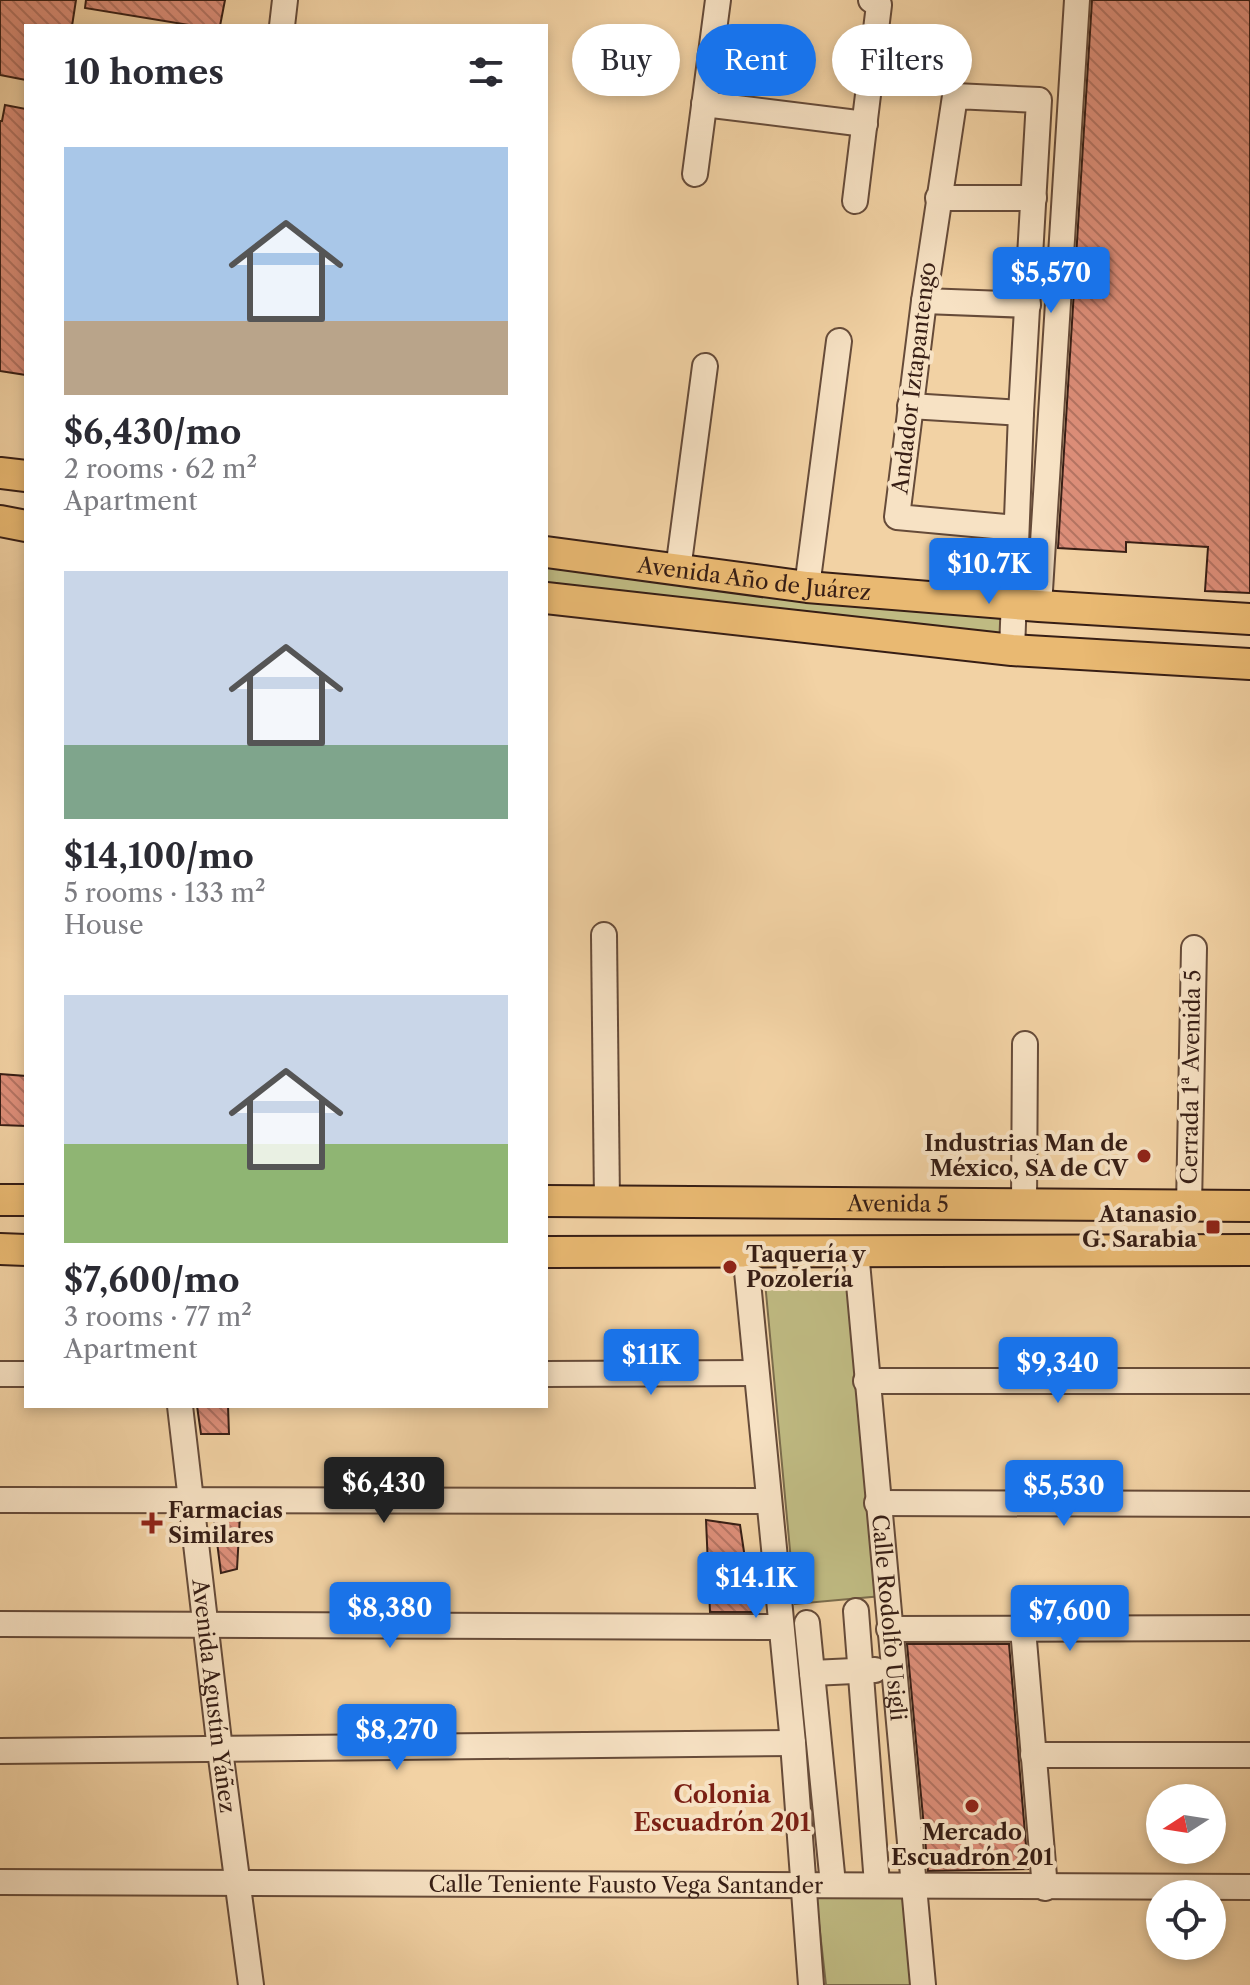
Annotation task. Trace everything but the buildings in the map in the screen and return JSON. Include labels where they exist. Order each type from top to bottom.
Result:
[{"type":"main road","points":[[0,473],[24,476]]},
{"type":"main road","points":[[0,521],[24,526]]},
{"type":"main road","name":"Avenida Año de Juárez","points":[[548,552],[807,587],[1250,619]]},
{"type":"main road","name":"Avenida Año de Juárez","points":[[548,598],[1012,650],[1250,664]]},
{"type":"main road","points":[[0,1200],[24,1200]]},
{"type":"main road","name":"Avenida 5","points":[[548,1201],[1250,1206]]},
{"type":"main road","points":[[0,1249],[24,1250]]},
{"type":"main road","points":[[548,1252],[1250,1250]]},
{"type":"street","points":[[282,24],[285,0]]},
{"type":"street","points":[[695,174],[718,0]]},
{"type":"street","points":[[855,201],[879,5],[871,0]]},
{"type":"street","points":[[1012,650],[1026,605],[1077,0]]},
{"type":"street","name":"Andador Iztapantengo","points":[[1016,528],[897,517],[938,198],[955,96],[1039,100],[1034,198]]},
{"type":"street","points":[[704,104],[865,124]]},
{"type":"street","points":[[938,198],[1034,198],[1016,528],[1026,605]]},
{"type":"street","points":[[924,301],[1028,305]]},
{"type":"street","points":[[807,587],[839,341]]},
{"type":"street","points":[[678,570],[705,366]]},
{"type":"street","points":[[910,406],[1021,413]]},
{"type":"street","points":[[604,935],[607,1201]]},
{"type":"street","name":"Cerrada 1ª Avenida 5","points":[[1189,1206],[1194,948]]},
{"type":"street","points":[[1024,1204],[1025,1044]]},
{"type":"street","points":[[745,1251],[793,1743],[811,1985]]},
{"type":"street","name":"Calle Rodolfo Usigli","points":[[856,1251],[923,1985]]},
{"type":"street","points":[[548,1374],[756,1373]]},
{"type":"street","points":[[0,1374],[24,1374]]},
{"type":"street","points":[[866,1381],[1250,1381]]},
{"type":"street","name":"Avenida Agustín Yáñez","points":[[180,1408],[251,1985]]},
{"type":"street","points":[[0,1500],[769,1501]]},
{"type":"street","points":[[877,1503],[1250,1504]]},
{"type":"street","points":[[856,1611],[877,1884]]},
{"type":"street","points":[[807,1623],[833,1884]]},
{"type":"street","points":[[0,1624],[781,1627]]},
{"type":"street","points":[[889,1629],[1250,1628]]},
{"type":"street","points":[[1023,1629],[1045,1888]]},
{"type":"street","points":[[812,1673],[893,1669]]},
{"type":"street","points":[[0,1751],[793,1743]]},
{"type":"street","points":[[1033,1755],[1250,1755]]},
{"type":"street","name":"Calle Teniente Fausto Vega Santander","points":[[0,1882],[1250,1887]]},
{"type":"shaded area","points":[[548,556],[1003,619],[1003,634],[548,592]]},
{"type":"shaded area","points":[[852,1274],[882,1596],[795,1604],[765,1282]]},
{"type":"shaded area","points":[[908,1896],[916,1985],[826,1985],[816,1897]]},
{"type":"place","name":"Industrias Man de México, SA de CV","points":[[1144,1156]]},
{"type":"place","name":"Atanasio G. Sarabia","points":[[1213,1227]]},
{"type":"place","name":"Taquería y Pozolería","points":[[730,1267]]},
{"type":"place","name":"Farmacias Similares","points":[[152,1523]]},
{"type":"place","name":"Mercado Escuadrón 201","points":[[972,1806]]},
{"type":"district","name":"Colonia Escuadrón 201","points":[[722,1808]]}]
